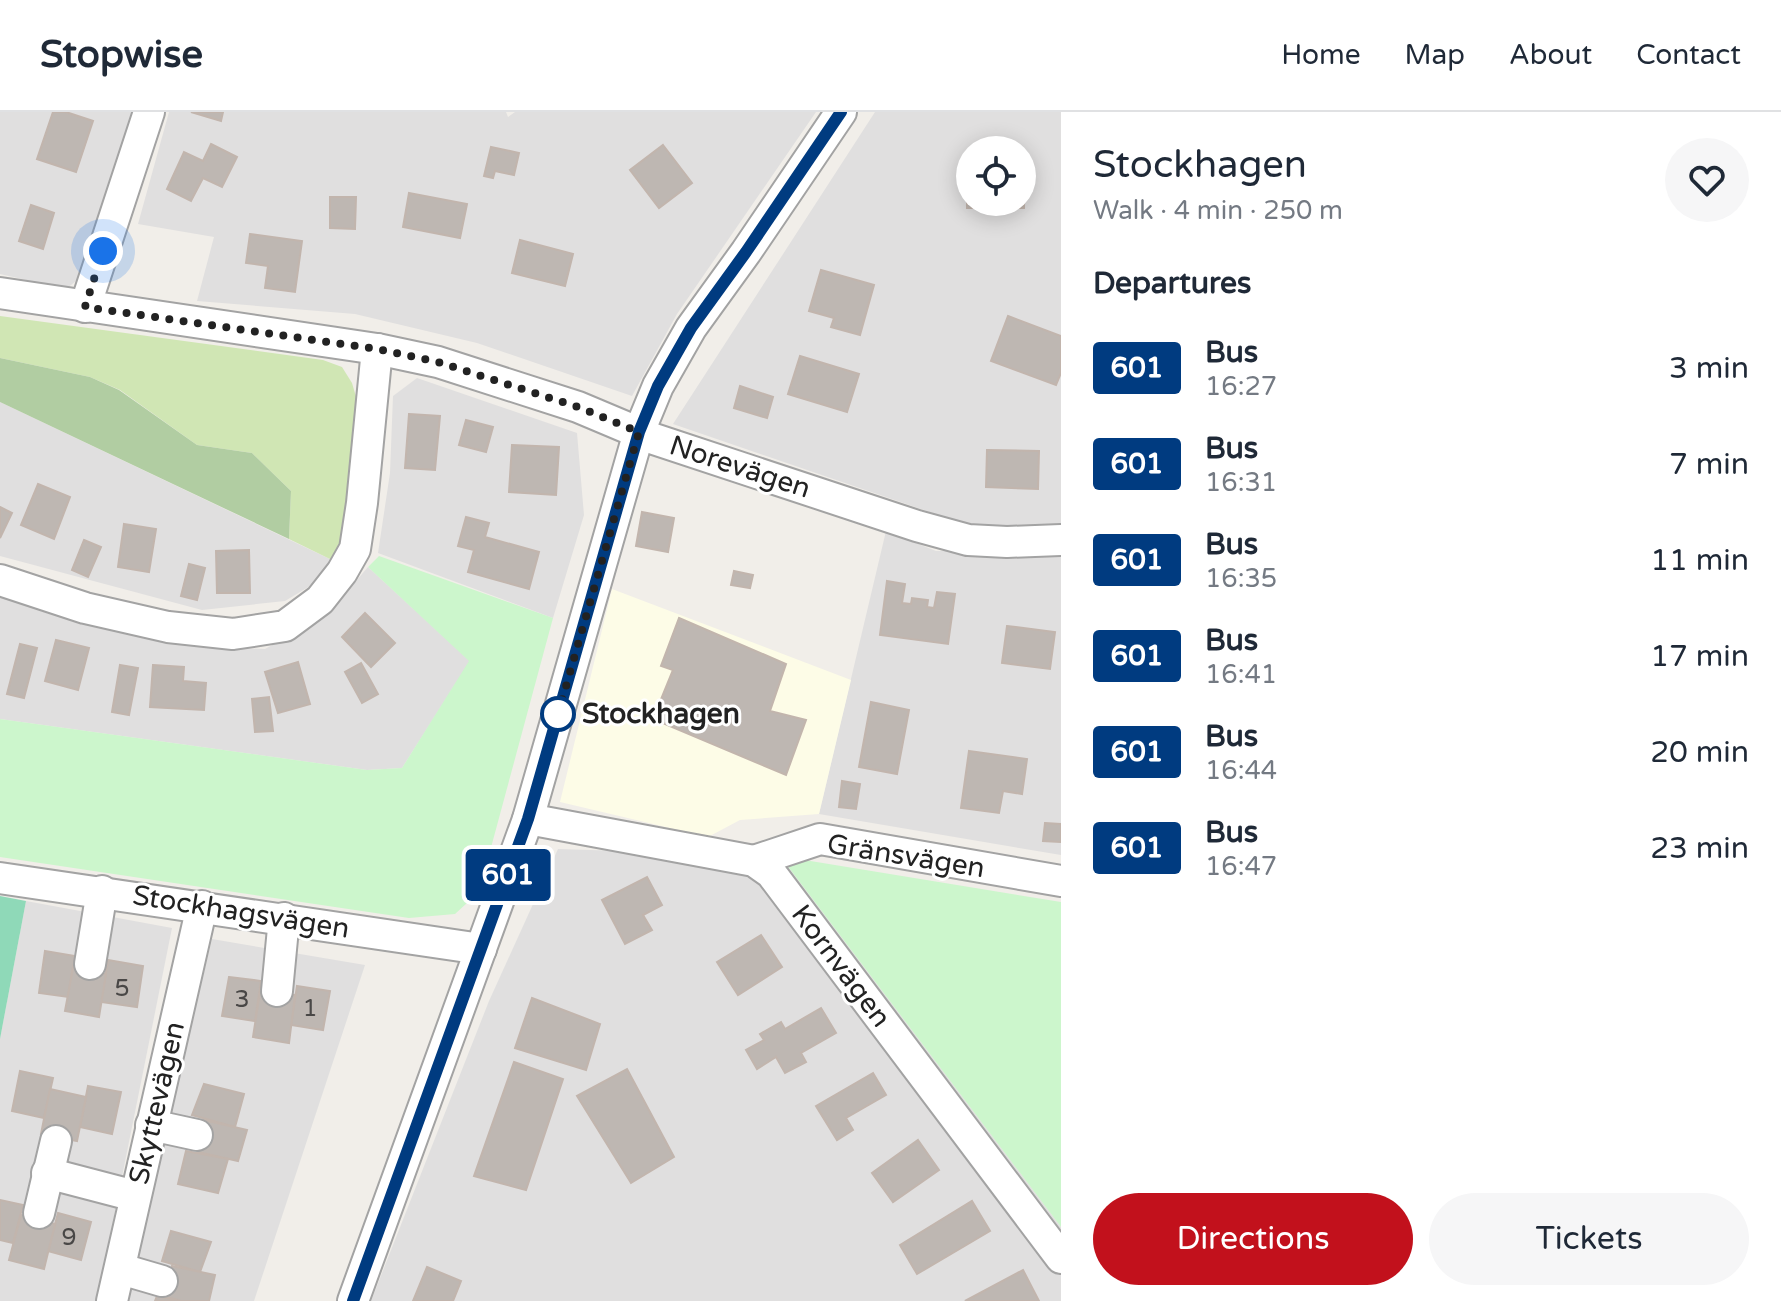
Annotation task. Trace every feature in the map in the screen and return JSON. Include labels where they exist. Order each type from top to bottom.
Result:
[{"type":"street","points":[[85,307],[149,112]]},
{"type":"street","points":[[353,1301],[528,819],[639,432],[658,386],[691,328],[841,112]]},
{"type":"street","name":"Norevägen","points":[[0,293],[377,349],[452,367],[578,407],[639,432],[917,526],[968,540],[1061,540]]},
{"type":"street","points":[[0,580],[85,608],[168,627],[233,634],[285,626],[320,600],[355,549],[377,349]]},
{"type":"street","points":[[528,819],[754,861]]},
{"type":"street","name":"Gränsvägen","points":[[754,861],[820,839],[1061,881]]},
{"type":"street","name":"Kornvägen","points":[[754,861],[771,873],[1061,1258]]},
{"type":"street","name":"Stockhagsvägen","points":[[0,878],[481,949]]},
{"type":"street","points":[[90,964],[102,891]]},
{"type":"street","name":"Skyttevägen","points":[[112,1301],[202,906]]},
{"type":"street","points":[[277,991],[284,918]]},
{"type":"street","points":[[151,1125],[197,1135]]},
{"type":"street","points":[[39,1213],[56,1141]]},
{"type":"street","points":[[47,1173],[135,1196]]},
{"type":"street","points":[[121,1269],[162,1281]]},
{"type":"shaded area","points":[[0,112],[134,112],[81,277],[66,289],[0,274]]},
{"type":"shaded area","points":[[169,112],[506,112],[508,117],[515,112],[816,112],[677,314],[632,396],[477,343],[355,314],[197,301],[214,237],[138,224]]},
{"type":"shaded area","points":[[875,112],[1061,112],[1061,525],[985,531],[673,424]]},
{"type":"shaded area","points":[[417,378],[577,433],[584,515],[553,618],[378,553],[390,473],[393,396]]},
{"type":"shaded area","points":[[0,402],[332,560],[320,580],[285,601],[202,610],[0,556]]},
{"type":"shaded area","points":[[886,531],[936,551],[1061,551],[1061,855],[819,814]]},
{"type":"shaded area","points":[[368,567],[470,661],[402,768],[367,770],[0,719],[0,591],[87,625],[239,648],[265,649],[327,615]]},
{"type":"shaded area","points":[[612,589],[851,680],[819,814],[740,820],[708,837],[560,802]]},
{"type":"shaded area","points":[[558,849],[780,856],[1061,1227],[1061,1301],[371,1301],[489,1001]]},
{"type":"shaded area","points":[[26,901],[172,928],[97,1301],[0,1301],[0,1039]]},
{"type":"shaded area","points":[[212,939],[365,965],[254,1301],[125,1301]]},
{"type":"green space","points":[[0,316],[323,360],[342,367],[352,383],[359,407],[346,531],[332,560],[289,539],[291,491],[252,453],[197,445],[120,390],[90,377],[0,358]]},
{"type":"green space","points":[[0,358],[90,377],[119,390],[197,445],[252,453],[291,491],[289,539],[0,402]]},
{"type":"green space","name":"Stockhagen","points":[[379,556],[553,618],[479,892],[455,914],[409,918],[0,857],[0,719],[367,770],[402,768],[469,661],[368,567]]},
{"type":"green space","points":[[780,856],[1061,902],[1061,1227]]},
{"type":"green space","points":[[0,896],[26,901],[0,1039]]},
{"type":"building","points":[[53,112],[66,112],[93,121],[76,172],[37,159]]},
{"type":"building","points":[[191,112],[223,112],[221,121]]},
{"type":"building","points":[[211,144],[237,157],[222,187],[203,178],[191,201],[167,189],[184,152],[203,161]]},
{"type":"building","points":[[663,145],[692,183],[659,208],[630,170]]},
{"type":"building","points":[[491,147],[519,153],[514,175],[495,171],[493,178],[484,176]]},
{"type":"building","points":[[409,193],[467,204],[460,238],[403,227]]},
{"type":"building","points":[[330,197],[356,197],[355,229],[330,228]]},
{"type":"building","points":[[31,205],[54,213],[43,249],[19,241]]},
{"type":"building","points":[[250,234],[302,241],[295,292],[265,288],[268,266],[246,263]]},
{"type":"building","points":[[520,240],[573,254],[565,286],[512,273]]},
{"type":"building","points":[[821,270],[874,285],[860,335],[831,327],[834,318],[809,311]]},
{"type":"building","points":[[1008,316],[1061,336],[1061,373],[1056,385],[991,361]]},
{"type":"building","points":[[800,356],[859,374],[847,412],[788,394]]},
{"type":"building","points":[[740,386],[773,397],[767,418],[734,408]]},
{"type":"building","points":[[409,414],[440,416],[435,470],[405,468]]},
{"type":"building","points":[[466,420],[493,427],[486,452],[459,445]]},
{"type":"building","points":[[512,445],[559,447],[556,495],[509,492]]},
{"type":"building","points":[[987,450],[1039,451],[1038,489],[986,487]]},
{"type":"building","points":[[38,484],[70,497],[54,539],[21,525]]},
{"type":"building","points":[[0,507],[12,513],[0,538]]},
{"type":"building","points":[[642,512],[674,518],[668,552],[636,546]]},
{"type":"building","points":[[466,517],[489,523],[485,537],[539,552],[529,589],[468,572],[474,550],[458,546]]},
{"type":"building","points":[[124,524],[156,529],[149,572],[118,567]]},
{"type":"building","points":[[84,540],[101,547],[88,577],[72,570]]},
{"type":"building","points":[[249,550],[250,593],[217,593],[216,551]]},
{"type":"building","points":[[189,564],[205,568],[197,600],[181,596]]},
{"type":"building","points":[[734,571],[753,575],[750,588],[731,585]]},
{"type":"building","points":[[887,581],[905,584],[902,603],[911,604],[912,598],[928,600],[927,607],[934,608],[937,592],[955,594],[948,644],[880,635]]},
{"type":"building","points":[[365,613],[395,643],[371,667],[342,637]]},
{"type":"building","points":[[679,618],[786,664],[770,711],[806,720],[786,775],[653,719],[673,670],[661,666]]},
{"type":"building","points":[[1007,626],[1055,632],[1050,669],[1002,663]]},
{"type":"building","points":[[56,640],[89,648],[78,690],[45,681]]},
{"type":"building","points":[[20,644],[37,648],[24,698],[7,694]]},
{"type":"building","points":[[298,662],[310,704],[278,713],[265,672]]},
{"type":"building","points":[[361,663],[378,694],[362,703],[345,672]]},
{"type":"building","points":[[120,665],[138,668],[129,715],[112,712]]},
{"type":"building","points":[[153,665],[184,667],[183,681],[206,683],[204,710],[150,707]]},
{"type":"building","points":[[269,697],[273,731],[255,732],[252,699]]},
{"type":"building","points":[[871,702],[909,710],[897,774],[859,767]]},
{"type":"building","points":[[969,751],[1027,759],[1022,794],[1003,791],[999,813],[961,808]]},
{"type":"building","points":[[842,781],[860,784],[856,809],[839,807]]},
{"type":"building","points":[[1045,823],[1061,824],[1061,842],[1043,841]]},
{"type":"building","points":[[647,877],[662,905],[643,915],[652,930],[625,944],[602,900]]},
{"type":"building","points":[[761,935],[782,967],[738,995],[717,962]]},
{"type":"building","points":[[45,951],[75,956],[68,997],[39,993]]},
{"type":"building","points":[[108,960],[143,966],[137,1007],[101,1002]]},
{"type":"building","points":[[73,968],[106,974],[99,1017],[65,1011]]},
{"type":"building","points":[[229,977],[261,981],[255,1021],[222,1016]]},
{"type":"building","points":[[297,986],[330,991],[323,1030],[291,1025]]},
{"type":"building","points":[[260,992],[295,995],[289,1043],[253,1037]]},
{"type":"building","points":[[532,998],[600,1024],[586,1070],[515,1048]]},
{"type":"building","points":[[821,1008],[836,1033],[801,1053],[806,1062],[785,1073],[776,1057],[757,1069],[746,1050],[764,1040],[760,1034],[781,1022],[785,1029]]},
{"type":"building","points":[[514,1062],[563,1079],[526,1190],[474,1176]]},
{"type":"building","points":[[627,1069],[674,1157],[631,1183],[577,1096]]},
{"type":"building","points":[[20,1071],[53,1078],[44,1118],[12,1111]]},
{"type":"building","points":[[873,1073],[886,1095],[846,1118],[853,1130],[837,1140],[816,1106]]},
{"type":"building","points":[[204,1084],[244,1094],[235,1127],[192,1115]]},
{"type":"building","points":[[88,1086],[121,1092],[112,1134],[80,1127]]},
{"type":"building","points":[[50,1089],[86,1097],[77,1141],[41,1134]]},
{"type":"building","points":[[204,1120],[247,1130],[238,1161],[198,1152]]},
{"type":"building","points":[[918,1140],[939,1170],[893,1202],[872,1173]]},
{"type":"building","points":[[186,1151],[228,1159],[218,1193],[178,1184]]},
{"type":"building","points":[[0,1200],[23,1205],[13,1243],[0,1240]]},
{"type":"building","points":[[972,1201],[990,1231],[917,1274],[900,1245]]},
{"type":"building","points":[[58,1213],[91,1222],[81,1260],[48,1251]]},
{"type":"building","points":[[21,1215],[55,1224],[44,1269],[9,1260]]},
{"type":"building","points":[[171,1231],[211,1242],[200,1272],[162,1261]]},
{"type":"building","points":[[172,1266],[215,1275],[209,1301],[181,1301],[163,1296]]},
{"type":"building","points":[[427,1267],[461,1281],[453,1301],[413,1301]]},
{"type":"building","points":[[1023,1270],[1039,1301],[965,1301]]},
{"type":"building","points":[[157,1296],[179,1301],[155,1301]]},
{"type":"bus line","name":"601","points":[[353,1301],[528,819],[639,432],[658,386],[691,328],[841,112]]},
{"type":"place","name":"Stockhagen","points":[[558,714]]},
{"type":"route","points":[[103,251],[85,307],[377,349],[438,362],[578,407],[639,432],[558,714]]}]
